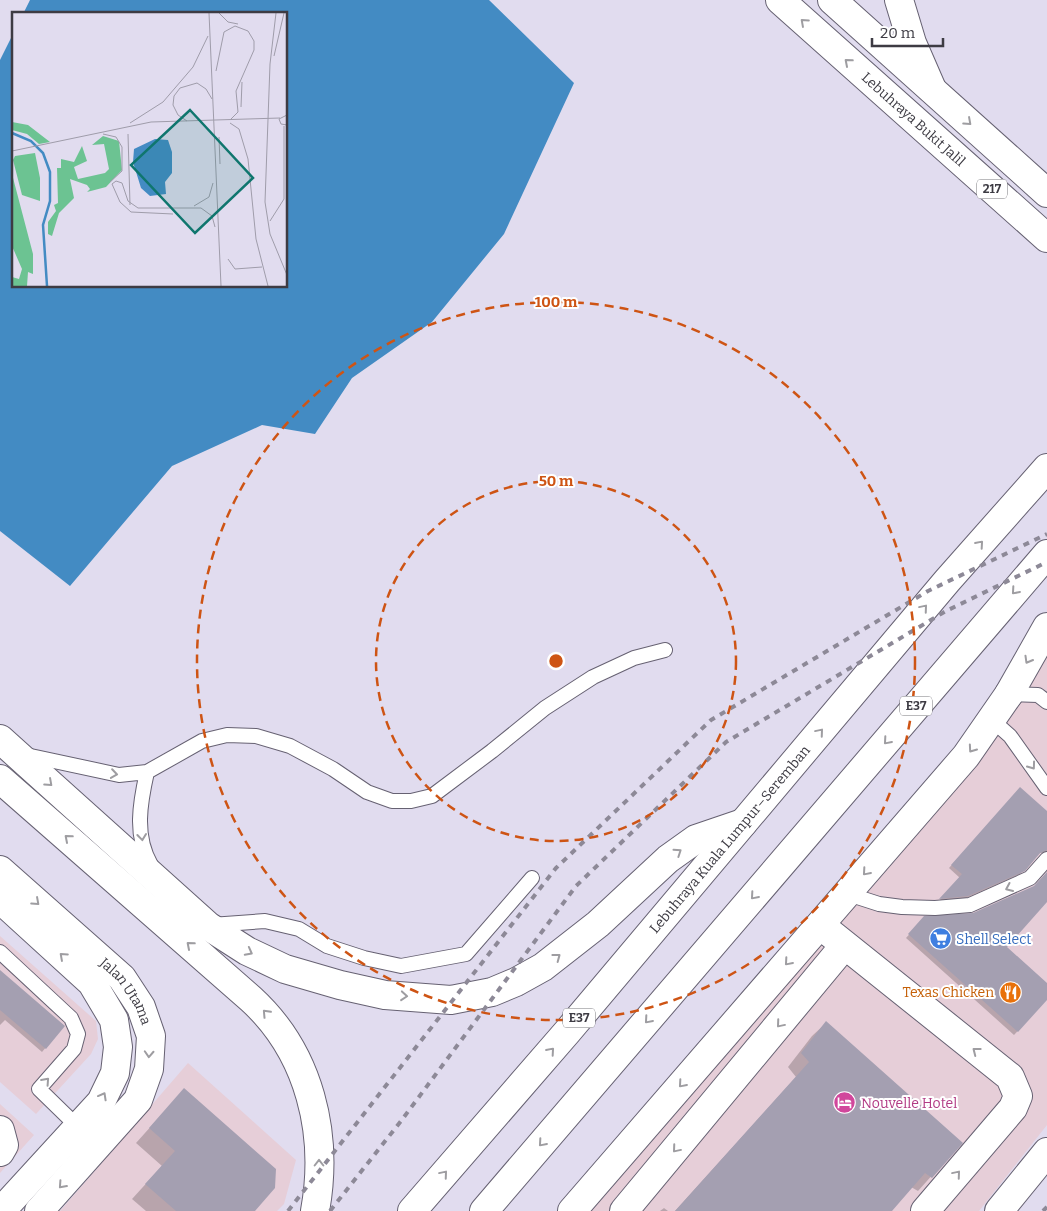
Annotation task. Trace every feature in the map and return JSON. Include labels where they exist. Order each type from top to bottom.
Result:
[{"type":"main road","name":"Lebuhraya Bukit Jalil","points":[[780,0],[1047,238]]},
{"type":"main road","name":"217","points":[[832,0],[1047,193]]},
{"type":"main road","points":[[899,0],[912,43],[932,89]]},
{"type":"main road","name":"Lebuhraya Kuala Lumpur–Seremban","points":[[412,1211],[568,1031],[947,581],[1047,468]]},
{"type":"main road","name":"E37","points":[[484,1211],[1047,554]]},
{"type":"main road","points":[[572,1211],[966,756],[1009,694],[1047,627]]},
{"type":"main road","points":[[8,746],[208,926],[247,951],[285,969],[340,985],[385,994],[451,1000],[492,992],[543,967],[571,946],[598,924],[668,859],[696,839],[743,823]]},
{"type":"main road","points":[[0,779],[251,998],[267,1013],[282,1032],[294,1052],[306,1079],[313,1102],[320,1170],[315,1211]]},
{"type":"main road","name":"Jalan Utama","points":[[0,870],[122,978],[141,1007],[150,1036],[149,1069],[138,1100],[39,1211]]},
{"type":"main road","name":"Jalan Utama","points":[[0,899],[92,983],[114,1020],[118,1047],[115,1073],[101,1102],[1,1211]]},
{"type":"main road","points":[[820,925],[1010,1077],[1018,1096],[1013,1108],[925,1211]]},
{"type":"main road","points":[[624,1211],[844,946]]},
{"type":"main road","points":[[0,1130],[4,1145],[0,1152]]},
{"type":"main road","points":[[999,1211],[1047,1152]]},
{"type":"lane","points":[[8,746],[66,765],[119,775],[147,772],[202,741],[227,735],[256,736],[290,746],[333,769],[367,792],[392,801],[411,802],[432,796],[545,708],[593,678],[634,658],[666,650]]},
{"type":"lane","points":[[1009,694],[1038,695],[1047,702]]},
{"type":"lane","points":[[992,720],[1010,736],[1047,788]]},
{"type":"lane","points":[[147,772],[141,801],[141,839],[144,854],[163,885]]},
{"type":"lane","points":[[848,894],[878,904],[902,907],[935,908],[970,905],[1030,878],[1047,859]]},
{"type":"lane","points":[[208,926],[266,922],[299,929],[327,946],[345,952],[401,966],[466,954],[532,878]]},
{"type":"lane","points":[[0,952],[71,1018],[78,1034],[74,1049],[39,1089],[78,1127]]},
{"type":"shaded area","points":[[1047,651],[1047,1125],[979,1211],[591,1211],[983,757]]},
{"type":"shaded area","points":[[0,936],[96,1021],[98,1039],[91,1054],[36,1114],[0,1082]]},
{"type":"shaded area","points":[[188,1063],[296,1160],[284,1204],[277,1211],[60,1211]]},
{"type":"shaded area","points":[[0,1104],[34,1135],[0,1173]]},
{"type":"water","points":[[30,0],[489,0],[574,83],[504,234],[432,322],[352,378],[315,434],[262,425],[172,466],[70,586],[0,531],[0,60],[12,36],[12,288],[288,288],[288,12],[24,12]]},
{"type":"building","points":[[1020,787],[1047,811],[1047,850],[1040,853],[1025,871],[968,896],[939,899],[962,874],[951,865]]},
{"type":"building","points":[[1047,872],[1047,902],[1007,947],[1047,983],[1047,1000],[1018,1032],[908,934],[924,916],[973,913],[1034,886]]},
{"type":"building","points":[[0,970],[65,1026],[46,1049],[0,1010]]},
{"type":"building","name":"Nouvelle Hotel","points":[[826,1021],[963,1143],[932,1178],[925,1173],[892,1211],[675,1211],[809,1062],[801,1053]]},
{"type":"building","points":[[184,1088],[276,1169],[275,1188],[255,1211],[176,1211],[145,1184],[175,1151],[149,1128]]},
{"type":"railway","points":[[288,1211],[556,868],[711,720],[928,591],[1047,534]]},
{"type":"railway","points":[[330,1211],[401,1121],[576,886],[726,742],[946,611],[1047,562]]},
{"type":"railway","points":[[1043,1211],[1047,1207]]},
{"type":"place","name":"Shell Select","points":[[940,939]]},
{"type":"place","name":"Texas Chicken","points":[[1010,992]]},
{"type":"place","name":"Nouvelle Hotel","points":[[845,1103]]}]
